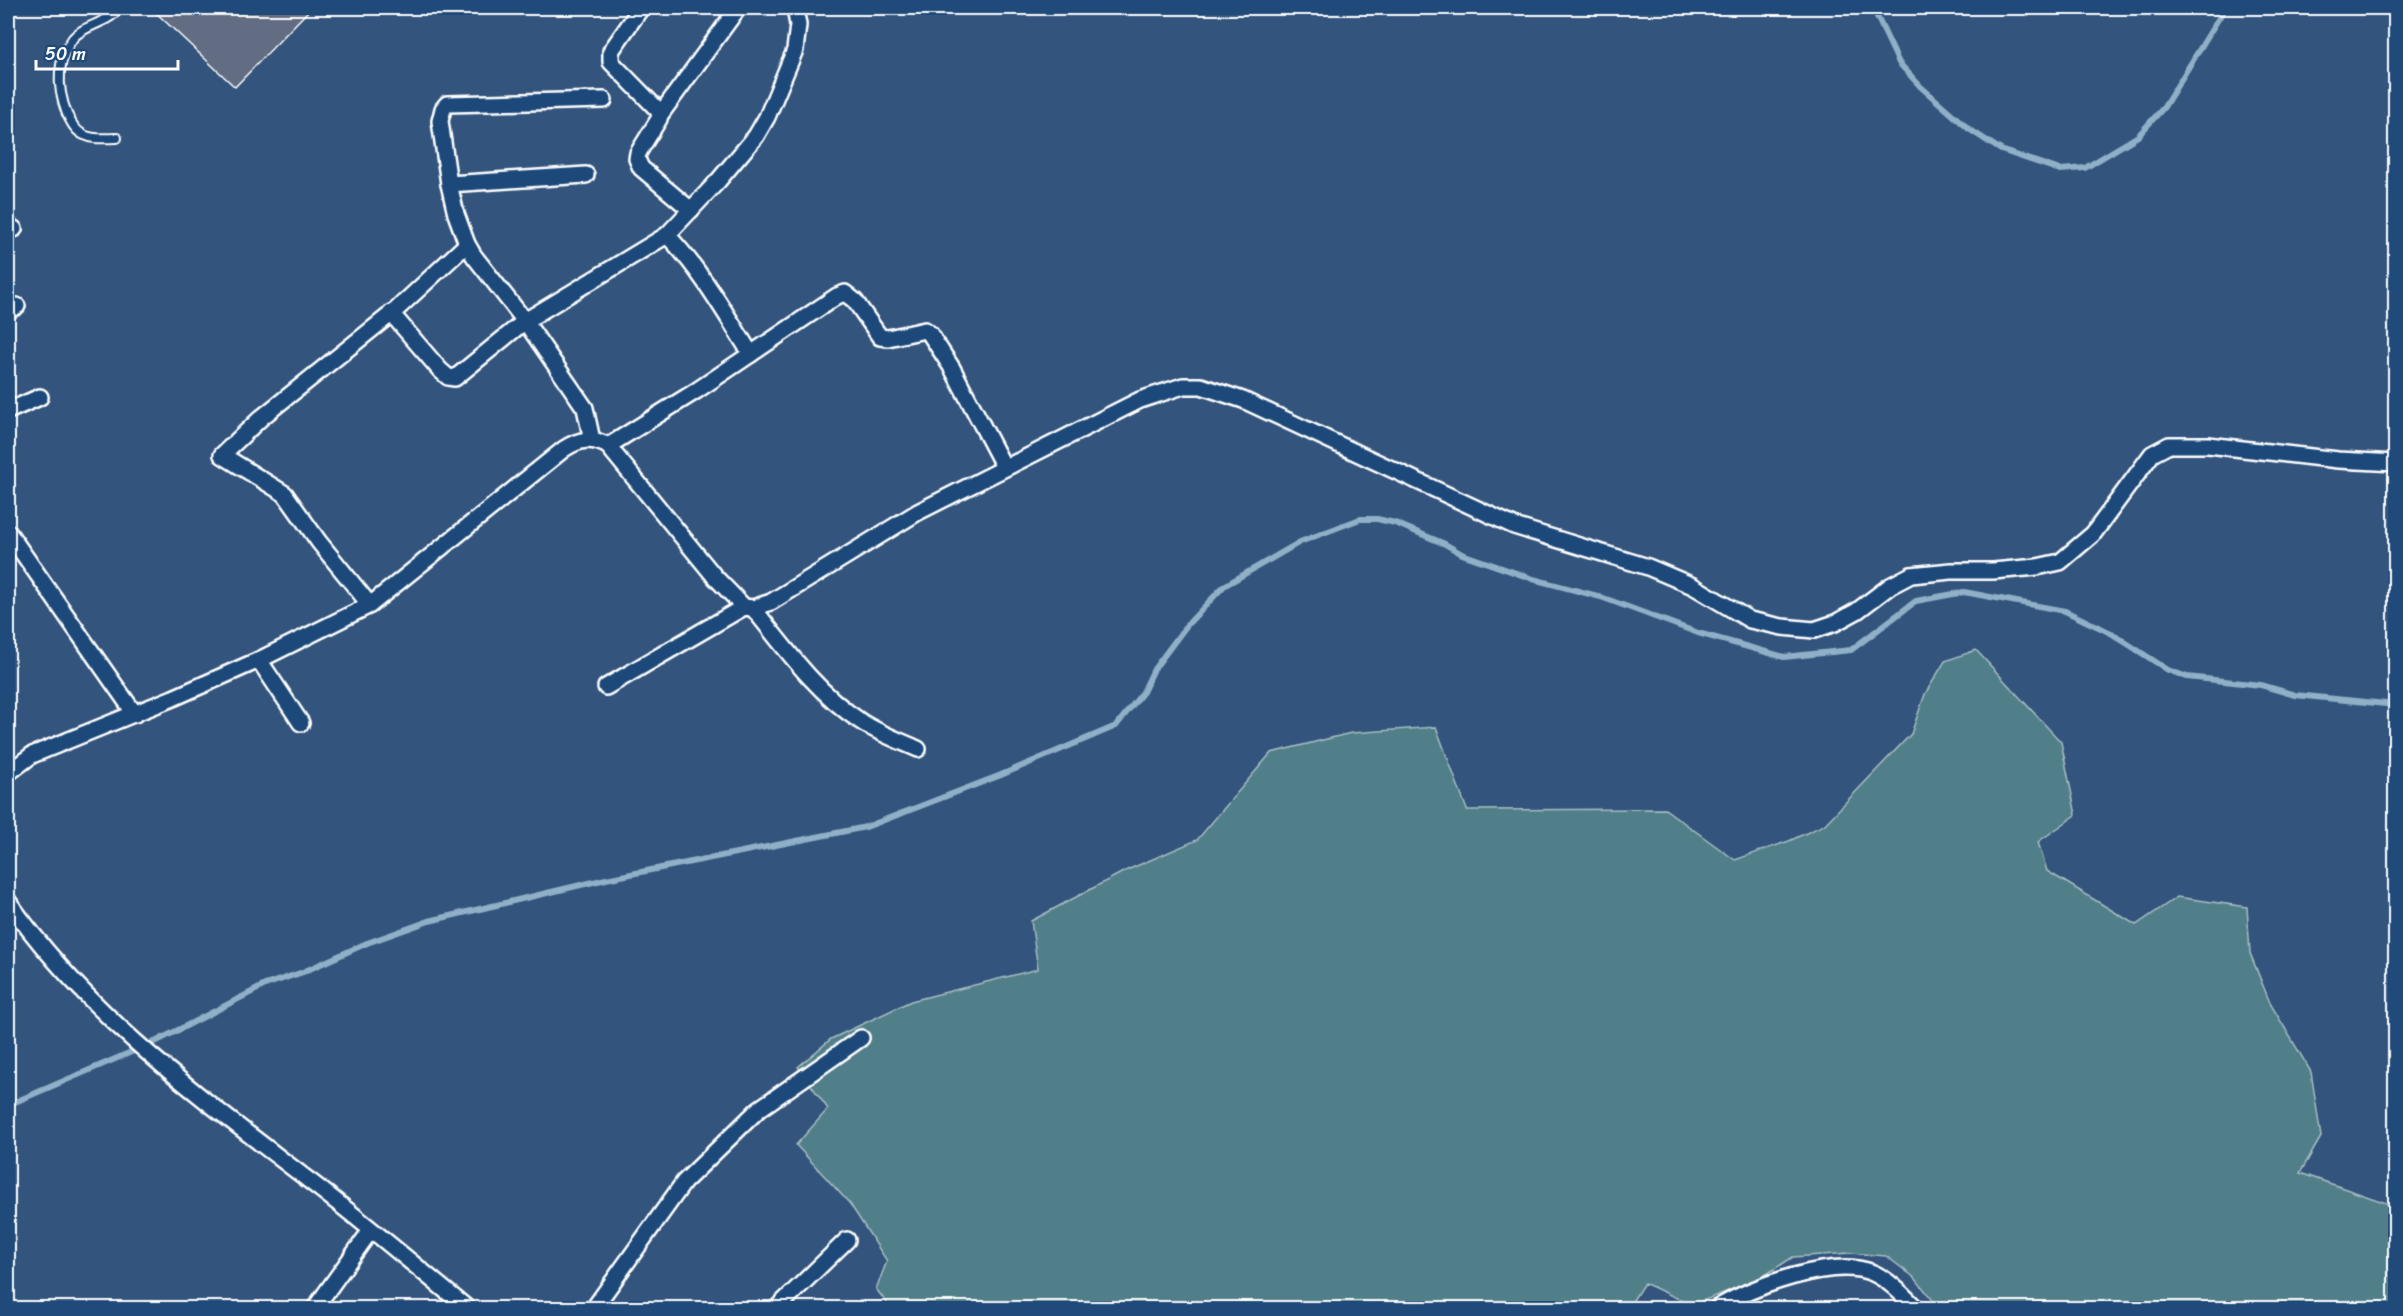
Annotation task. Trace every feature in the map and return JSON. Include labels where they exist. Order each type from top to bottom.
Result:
[{"type":"street","points":[[641,8],[611,51],[611,62],[622,76],[658,110],[660,115]]},
{"type":"street","points":[[691,210],[646,174],[639,163],[638,153],[660,115],[738,8]]},
{"type":"street","points":[[392,313],[440,370],[448,377],[455,378],[525,321],[667,235],[746,148],[767,117],[795,50],[798,16],[795,8]]},
{"type":"street","points":[[592,440],[585,408],[525,321],[467,244],[456,214],[449,184],[441,121],[442,109],[447,104],[604,100]]},
{"type":"street","points":[[449,184],[586,175]]},
{"type":"street","points":[[667,235],[684,252],[711,290],[751,354]]},
{"type":"street","points":[[370,605],[285,494],[222,455],[270,411],[392,313],[467,244]]},
{"type":"street","points":[[608,446],[837,296],[845,293],[855,301],[879,336],[888,338],[925,330],[930,334],[952,368],[1004,467]]},
{"type":"street","points":[[606,687],[748,607],[771,602],[918,512],[1004,467],[1140,400],[1184,386],[1201,386],[1243,400],[1514,526],[1648,567],[1693,586],[1750,620],[1782,627],[1814,630],[1835,623],[1857,611],[1890,586],[1911,575],[1951,571],[1993,571],[2037,567],[2060,562],[2093,534],[2152,454],[2169,444],[2208,445],[2338,460],[2396,463]]},
{"type":"street","points":[[8,411],[40,397]]},
{"type":"street","points":[[8,773],[32,755],[135,714],[259,660],[370,605],[564,449],[571,444],[592,440],[608,446],[715,577],[748,607],[811,681],[858,720],[918,749]]},
{"type":"street","points":[[8,532],[135,714]]},
{"type":"street","points":[[259,660],[301,723]]},
{"type":"street","points":[[8,901],[36,941],[102,1013],[140,1047],[335,1200],[467,1308]]},
{"type":"street","points":[[594,1308],[684,1182],[713,1152],[759,1109],[861,1038]]},
{"type":"street","points":[[315,1308],[371,1230]]},
{"type":"street","points":[[777,1308],[847,1239]]},
{"type":"street","points":[[1717,1308],[1818,1269],[1849,1268],[1872,1273],[1892,1286],[1916,1308]]},
{"type":"lane","points":[[117,138],[96,138],[85,135],[74,127],[60,90],[59,72],[64,55],[75,36],[104,21],[119,8]]},
{"type":"green space","points":[[1976,650],[2061,742],[2076,815],[2038,842],[2047,871],[2136,925],[2177,897],[2247,907],[2250,953],[2270,1003],[2311,1072],[2321,1137],[2300,1173],[2395,1206],[2395,1308],[1939,1308],[1915,1278],[1886,1256],[1850,1253],[1793,1257],[1759,1279],[1692,1305],[1644,1283],[1628,1308],[891,1308],[876,1289],[887,1261],[850,1204],[796,1145],[828,1109],[798,1067],[831,1039],[911,1001],[1038,969],[1031,921],[1125,871],[1197,840],[1271,753],[1351,733],[1436,727],[1467,810],[1665,809],[1735,860],[1789,841],[1824,825],[1911,734],[1925,694],[1945,661]]},
{"type":"building","points":[[151,8],[311,8],[235,87]]},
{"type":"waterway","points":[[1873,8],[1899,63],[1921,87],[1969,129],[2001,150],[2060,170],[2085,168],[2138,136],[2164,107],[2225,8]]},
{"type":"waterway","points":[[8,1105],[157,1041],[265,985],[303,972],[367,943],[429,921],[606,879],[866,827],[1001,775],[1116,726],[1143,692],[1154,669],[1187,625],[1224,586],[1300,542],[1360,519],[1377,519],[1395,523],[1445,544],[1462,554],[1533,579],[1601,597],[1698,633],[1784,657],[1851,650],[1916,601],[1964,592],[2065,611],[2111,633],[2168,670],[2187,677],[2261,685],[2295,695],[2396,705]]}]
